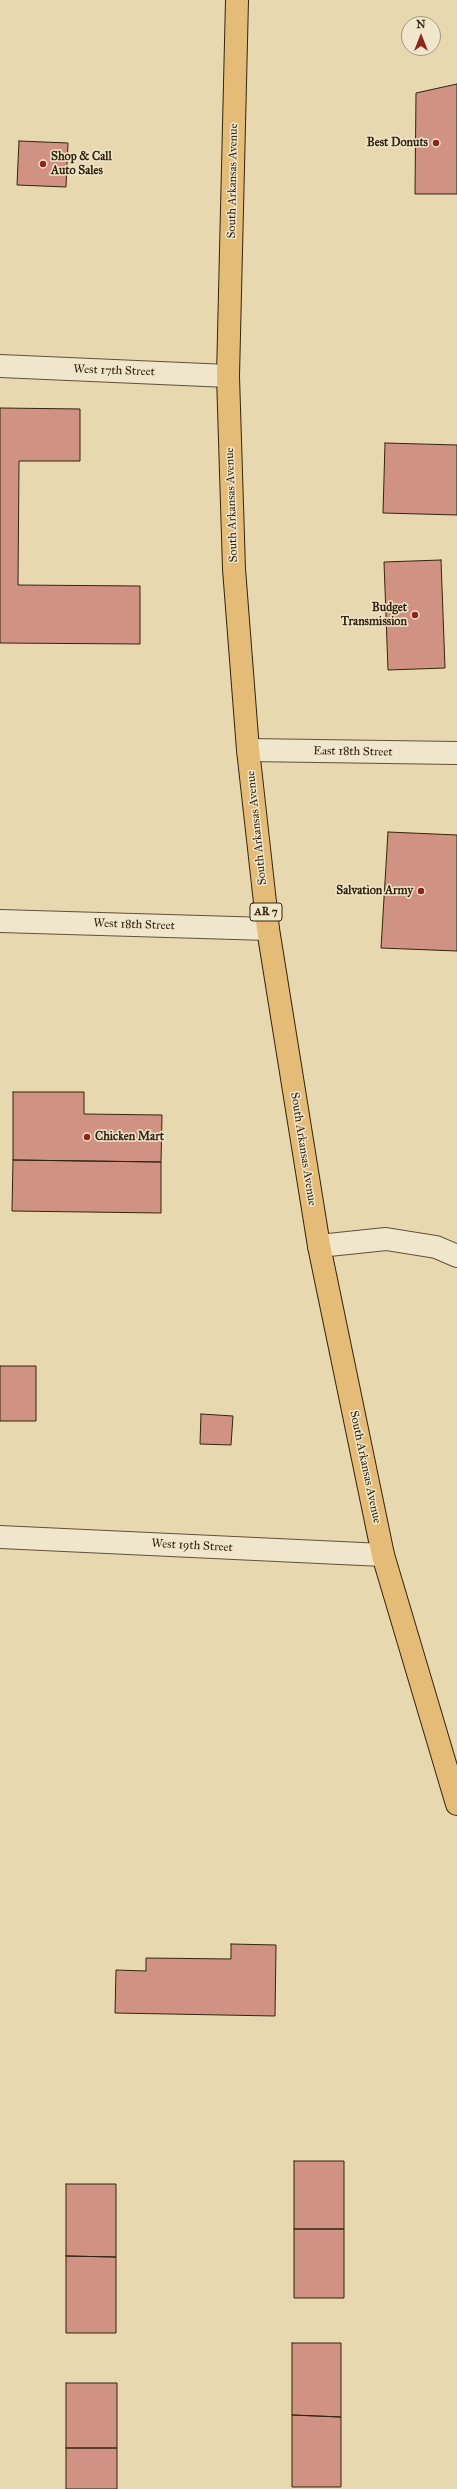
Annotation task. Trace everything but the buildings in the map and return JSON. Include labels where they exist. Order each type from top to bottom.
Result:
[{"type":"highway","name":"South Arkansas Avenue","points":[[237,0],[228,376],[234,569],[248,750],[268,929],[319,1246],[383,1555],[457,1804]]},
{"type":"street","name":"West 17th Street","points":[[0,366],[228,376]]},
{"type":"street","name":"East 18th Street","points":[[248,750],[457,753]]},
{"type":"street","name":"West 18th Street","points":[[0,921],[268,929]]},
{"type":"street","points":[[319,1246],[386,1239],[436,1247],[457,1256]]},
{"type":"street","name":"West 19th Street","points":[[0,1537],[383,1555]]},
{"type":"place","name":"Best Donuts","points":[[436,143]]},
{"type":"place","name":"Shop & Call Auto Sales","points":[[43,164]]},
{"type":"place","name":"Budget Transmission","points":[[415,615]]},
{"type":"place","name":"Salvation Army","points":[[421,891]]},
{"type":"place","name":"Chicken Mart","points":[[87,1137]]}]
